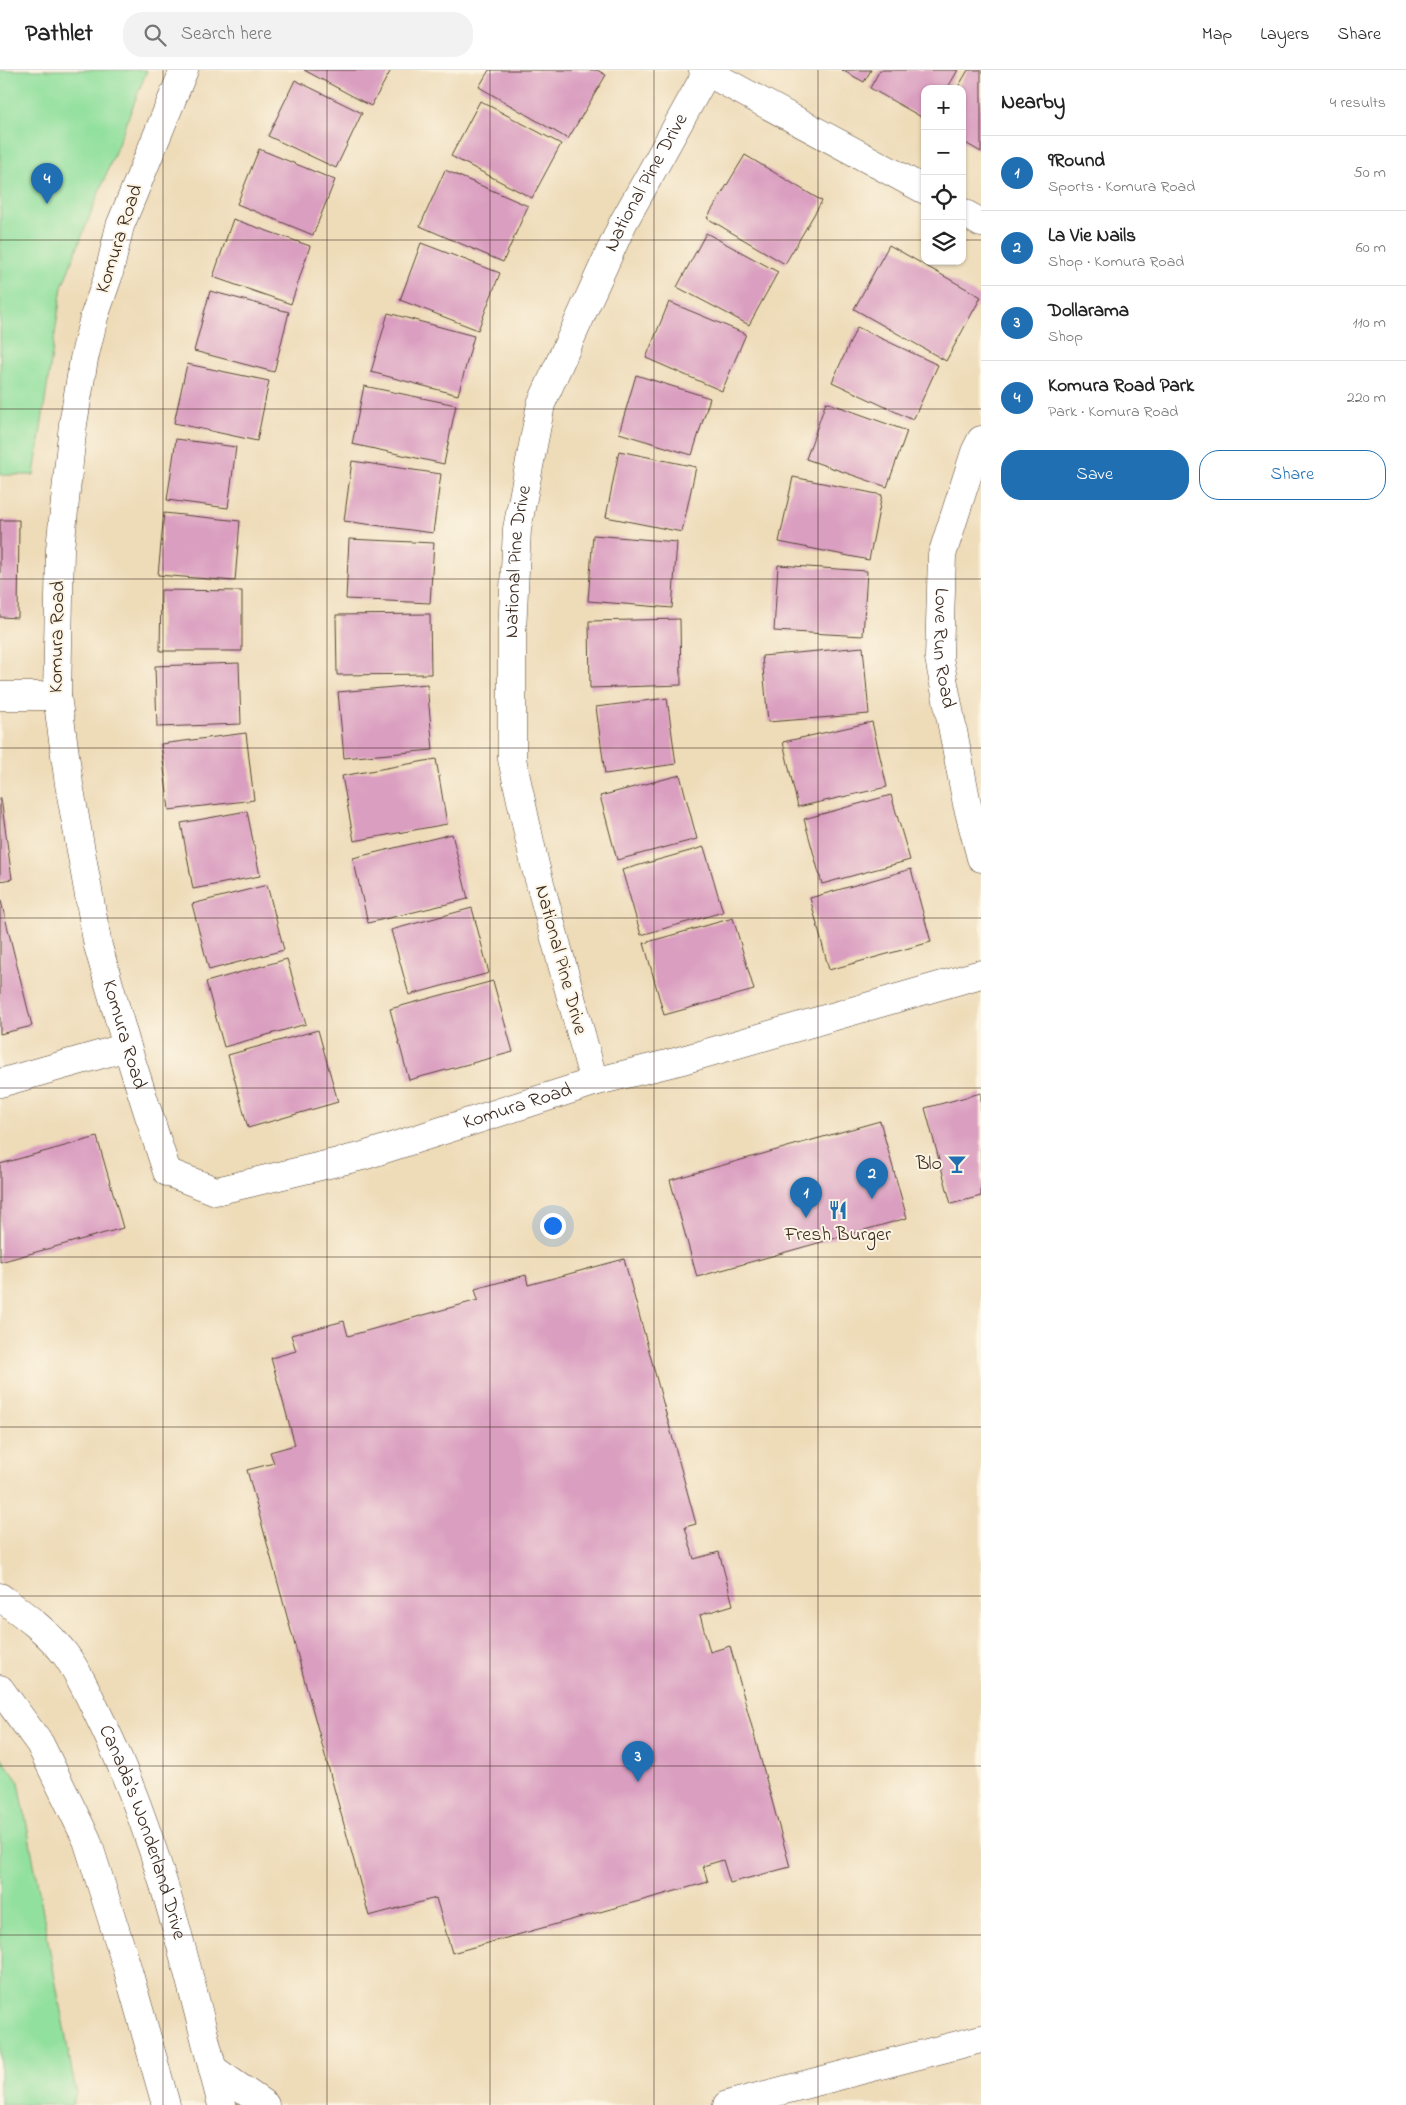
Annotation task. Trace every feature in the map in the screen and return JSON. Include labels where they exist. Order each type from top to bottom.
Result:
[{"type":"street","name":"Komura Road","points":[[184,70],[120,226],[84,359],[73,424],[60,549],[56,696],[69,784],[98,946],[127,1047],[168,1172],[216,1192],[363,1156],[594,1082],[679,1061],[981,974]]},
{"type":"street","points":[[705,71],[921,188]]},
{"type":"street","name":"National Pine Drive","points":[[594,1082],[535,865],[512,760],[512,630],[517,529],[541,404],[623,223],[705,71]]},
{"type":"street","points":[[966,214],[981,223]]},
{"type":"street","name":"Love Run Road","points":[[981,440],[975,452],[942,555],[939,658],[967,804],[981,858]]},
{"type":"street","points":[[0,696],[56,696]]},
{"type":"street","points":[[0,1083],[127,1047]]},
{"type":"street","name":"Canada's Wonderland Drive","points":[[0,1597],[30,1619],[64,1654],[85,1687],[124,1769],[149,1838],[172,1916],[222,2105]]},
{"type":"street","points":[[0,1688],[40,1744],[87,1840],[166,2105]]},
{"type":"street","points":[[727,2105],[981,2039]]},
{"type":"street","points":[[213,2069],[265,2105]]},
{"type":"green space","points":[[0,70],[147,70],[62,287],[34,475],[0,475]]},
{"type":"green space","points":[[0,1756],[19,1782],[76,2093],[72,2105],[0,2105]]},
{"type":"building","points":[[304,70],[391,70],[371,106]]},
{"type":"building","points":[[489,70],[597,70],[606,75],[568,139],[479,87]]},
{"type":"building","points":[[842,70],[871,70],[864,82]]},
{"type":"building","points":[[880,70],[958,70],[949,85],[921,85],[921,117],[870,88]]},
{"type":"building","points":[[968,70],[981,70],[981,152],[966,143],[966,85],[959,85]]},
{"type":"building","points":[[295,80],[362,113],[336,168],[268,136]]},
{"type":"building","points":[[480,101],[561,144],[532,198],[451,156]]},
{"type":"building","points":[[259,149],[335,180],[313,235],[237,204]]},
{"type":"building","points":[[745,155],[822,201],[785,264],[707,218]]},
{"type":"building","points":[[445,170],[528,206],[503,262],[420,226]]},
{"type":"building","points":[[233,219],[310,246],[291,304],[213,277]]},
{"type":"building","points":[[706,233],[778,272],[749,325],[677,287]]},
{"type":"building","points":[[421,243],[500,273],[478,330],[400,300]]},
{"type":"building","points":[[889,245],[921,263],[921,265],[924,265],[981,297],[946,361],[854,309]]},
{"type":"building","points":[[210,291],[289,312],[274,372],[194,351]]},
{"type":"building","points":[[669,302],[746,334],[722,391],[646,358]]},
{"type":"building","points":[[388,313],[474,336],[458,395],[371,372]]},
{"type":"building","points":[[857,327],[938,365],[913,420],[832,382]]},
{"type":"building","points":[[187,364],[269,381],[257,441],[174,423]]},
{"type":"building","points":[[636,375],[710,398],[692,455],[619,433]]},
{"type":"building","points":[[364,386],[456,405],[444,464],[352,444]]},
{"type":"building","points":[[826,402],[907,431],[887,487],[806,459]]},
{"type":"building","points":[[176,439],[236,447],[228,508],[167,500]]},
{"type":"building","points":[[619,451],[696,467],[682,532],[606,517]]},
{"type":"building","points":[[352,461],[441,474],[433,533],[344,521]]},
{"type":"building","points":[[793,477],[882,495],[869,560],[779,542]]},
{"type":"building","points":[[164,513],[240,521],[235,581],[158,575]]},
{"type":"building","points":[[0,520],[19,520],[18,618],[0,617]]},
{"type":"building","points":[[593,535],[677,542],[672,608],[588,601]]},
{"type":"building","points":[[349,539],[434,543],[430,603],[346,599]]},
{"type":"building","points":[[778,565],[867,571],[863,636],[774,631]]},
{"type":"building","points":[[161,590],[242,591],[242,651],[160,651]]},
{"type":"building","points":[[430,614],[431,674],[337,675],[336,615]]},
{"type":"building","points":[[680,619],[681,685],[590,688],[589,621]]},
{"type":"building","points":[[863,647],[869,714],[768,722],[762,656]]},
{"type":"building","points":[[239,663],[241,724],[157,727],[155,666]]},
{"type":"building","points":[[427,684],[433,750],[344,758],[338,692]]},
{"type":"building","points":[[667,698],[676,764],[605,774],[596,707]]},
{"type":"building","points":[[872,722],[887,787],[798,807],[783,742]]},
{"type":"building","points":[[246,733],[254,800],[169,810],[161,744]]},
{"type":"building","points":[[436,759],[447,824],[354,841],[342,776]]},
{"type":"building","points":[[680,775],[697,839],[617,860],[600,796]]},
{"type":"building","points":[[891,795],[910,860],[822,884],[804,819]]},
{"type":"building","points":[[0,799],[12,879],[0,881]]},
{"type":"building","points":[[247,811],[260,876],[193,889],[181,823]]},
{"type":"building","points":[[452,834],[468,899],[368,923],[353,858]]},
{"type":"building","points":[[704,847],[723,912],[641,935],[622,870]]},
{"type":"building","points":[[911,869],[931,942],[829,970],[810,898]]},
{"type":"building","points":[[267,885],[284,950],[209,970],[192,904]]},
{"type":"building","points":[[0,897],[32,1026],[0,1034]]},
{"type":"building","points":[[472,908],[489,973],[409,995],[391,930]]},
{"type":"building","points":[[733,918],[754,990],[664,1015],[644,943]]},
{"type":"building","points":[[287,959],[306,1024],[224,1047],[206,982]]},
{"type":"building","points":[[493,981],[513,1052],[409,1080],[390,1009]]},
{"type":"building","points":[[318,1030],[338,1102],[248,1128],[228,1055]]},
{"type":"building","points":[[981,1093],[981,1196],[951,1204],[925,1108]]},
{"type":"building","points":[[880,1121],[907,1218],[697,1277],[670,1180]]},
{"type":"building","points":[[97,1137],[123,1228],[0,1262],[0,1164]]},
{"type":"building","points":[[624,1259],[696,1524],[685,1527],[694,1559],[719,1552],[733,1605],[700,1615],[710,1652],[730,1646],[790,1867],[730,1883],[723,1860],[703,1866],[708,1882],[452,1953],[436,1898],[369,1916],[247,1470],[274,1463],[270,1452],[295,1445],[271,1358],[296,1351],[291,1335],[344,1321],[348,1336],[478,1300],[475,1289],[526,1275],[528,1285]]},
{"type":"place","name":"Komura Road Park","points":[[47,204]]},
{"type":"place","name":"Blo","points":[[957,1164]]},
{"type":"place","name":"La Vie Nails","points":[[872,1199]]},
{"type":"place","name":"Fresh Burger","points":[[838,1210]]},
{"type":"place","name":"9Round","points":[[806,1218]]},
{"type":"place","name":"Dollarama","points":[[638,1782]]}]
